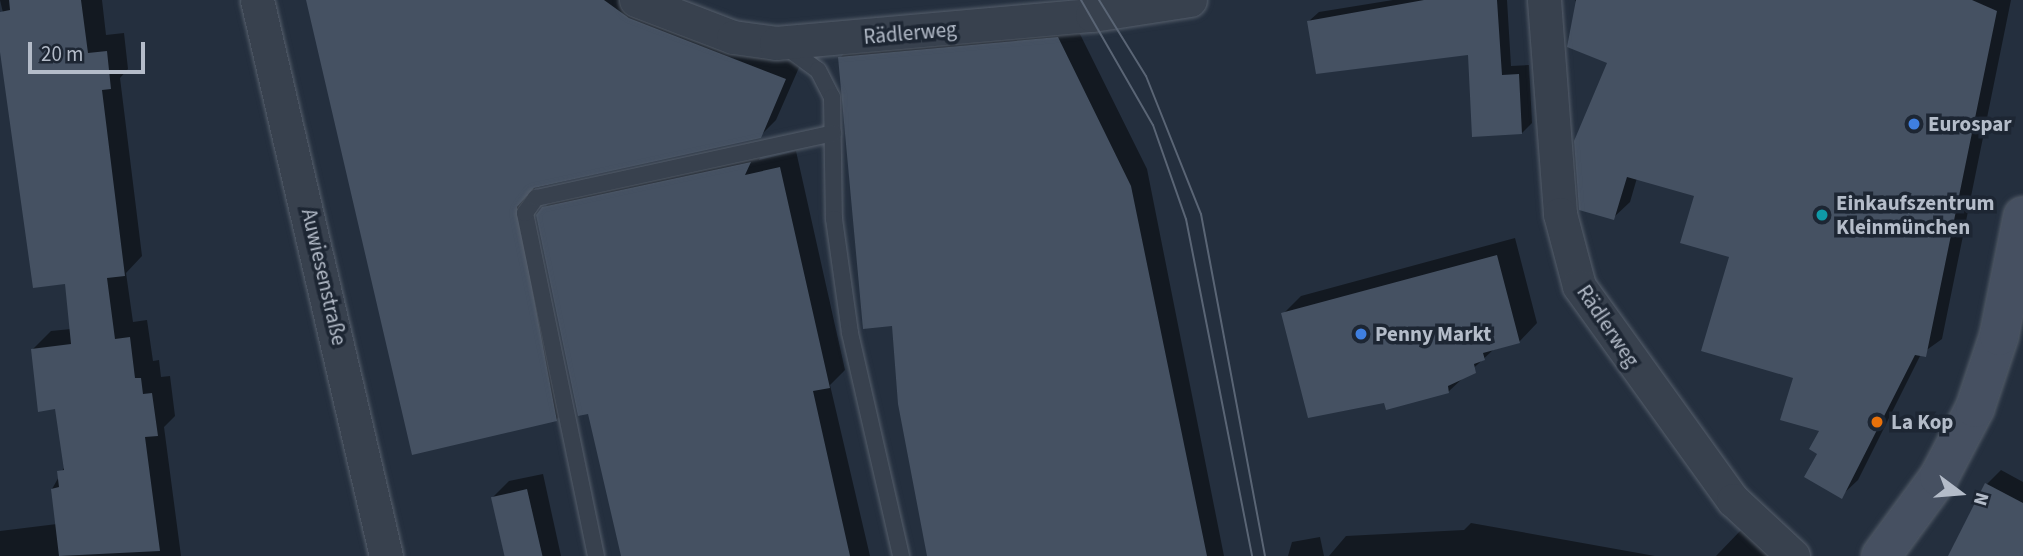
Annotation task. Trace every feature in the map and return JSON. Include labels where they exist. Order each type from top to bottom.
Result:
[{"type":"main road","points":[[1891,553],[1939,477],[1975,408],[1999,336],[2023,216]]},
{"type":"street","name":"Auwiesenstraße","points":[[257,0],[386,556]]},
{"type":"street","name":"Rädlerweg","points":[[636,0],[733,37],[776,43],[1092,15],[1190,0]]},
{"type":"street","name":"Rädlerweg","points":[[1544,0],[1560,214],[1579,286],[1733,500],[1793,556]]},
{"type":"lane","points":[[776,43],[818,70],[832,97],[834,219],[850,332],[901,556]]},
{"type":"lane","points":[[596,556],[525,213],[536,198],[833,133]]},
{"type":"building","points":[[9,0],[81,0],[88,53],[107,51],[111,89],[102,90],[125,276],[107,278],[115,339],[130,337],[135,378],[141,378],[143,394],[152,393],[158,436],[145,437],[160,551],[59,556],[51,489],[59,487],[57,471],[64,470],[55,409],[38,412],[31,349],[71,344],[65,284],[33,288],[0,52],[0,12],[10,10]]},
{"type":"building","points":[[306,0],[604,0],[629,18],[786,79],[761,138],[534,188],[517,207],[557,421],[412,455]]},
{"type":"building","points":[[1424,0],[1497,0],[1502,75],[1519,74],[1522,134],[1472,137],[1468,55],[1316,74],[1307,21]]},
{"type":"building","name":"Einkaufszentrum Kleinmünchen","points":[[1576,0],[1972,0],[1997,11],[1926,357],[1915,355],[1842,499],[1804,477],[1817,454],[1809,449],[1819,431],[1780,420],[1793,378],[1701,351],[1729,257],[1680,243],[1694,196],[1627,177],[1614,220],[1579,210],[1574,141],[1607,63],[1567,47]]},
{"type":"building","points":[[1058,37],[1131,186],[1207,556],[927,556],[898,404],[892,326],[863,329],[838,57]]},
{"type":"building","points":[[751,162],[745,175],[780,167],[830,388],[813,391],[850,556],[621,556],[588,414],[578,416],[536,215],[542,207]]},
{"type":"building","points":[[1497,255],[1520,343],[1483,353],[1485,360],[1474,364],[1476,373],[1448,386],[1449,393],[1386,410],[1384,403],[1308,418],[1281,313]]},
{"type":"building","points":[[1985,483],[2023,503],[2023,556],[1948,556]]},
{"type":"building","points":[[527,489],[542,556],[504,556],[491,497]]},
{"type":"tram line","points":[[1081,0],[1153,125],[1186,219],[1252,556]]},
{"type":"tram line","points":[[1099,0],[1146,76],[1201,214],[1265,556]]},
{"type":"place","name":"Eurospar","points":[[1914,124]]},
{"type":"place","name":"Einkaufszentrum Kleinmünchen","points":[[1822,215]]},
{"type":"place","name":"Penny Markt","points":[[1361,334]]},
{"type":"place","name":"La Kop","points":[[1877,422]]}]
